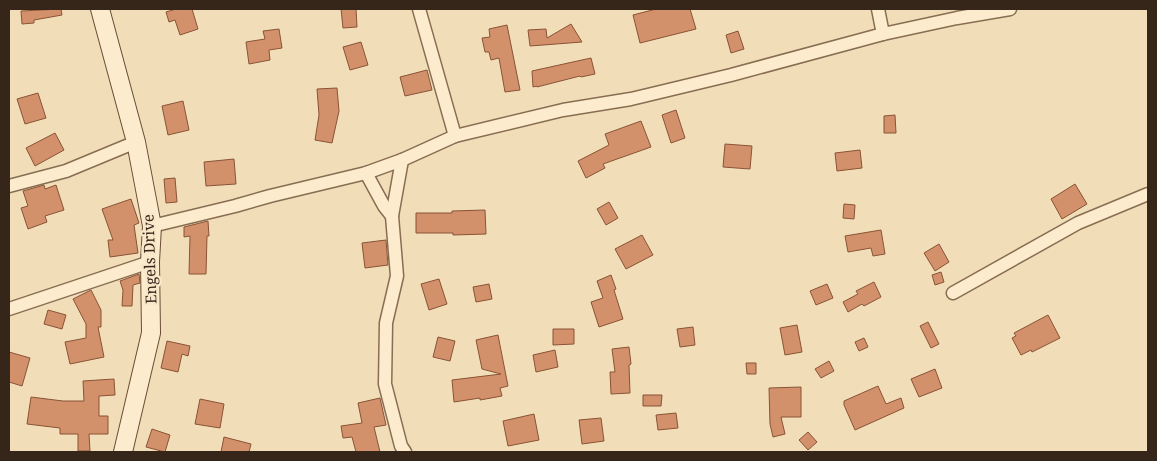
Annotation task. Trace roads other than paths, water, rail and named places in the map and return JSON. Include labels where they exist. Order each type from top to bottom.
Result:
[{"type":"street","name":"Engels Drive","points":[[100,9],[136,142],[152,226],[150,262],[151,333],[122,452]]},
{"type":"street","points":[[419,9],[454,136]]},
{"type":"street","points":[[878,9],[883,34]]},
{"type":"street","points":[[152,226],[366,172],[402,160],[454,136],[562,110],[631,99],[722,78],[883,34],[1010,9]]},
{"type":"street","points":[[9,186],[66,171],[136,142]]},
{"type":"street","points":[[402,160],[392,216],[398,276],[386,323],[385,384],[401,446],[405,452]]},
{"type":"street","points":[[366,172],[384,206],[392,216]]},
{"type":"street","points":[[953,293],[1078,223],[1148,194]]},
{"type":"street","points":[[9,309],[150,262]]}]
